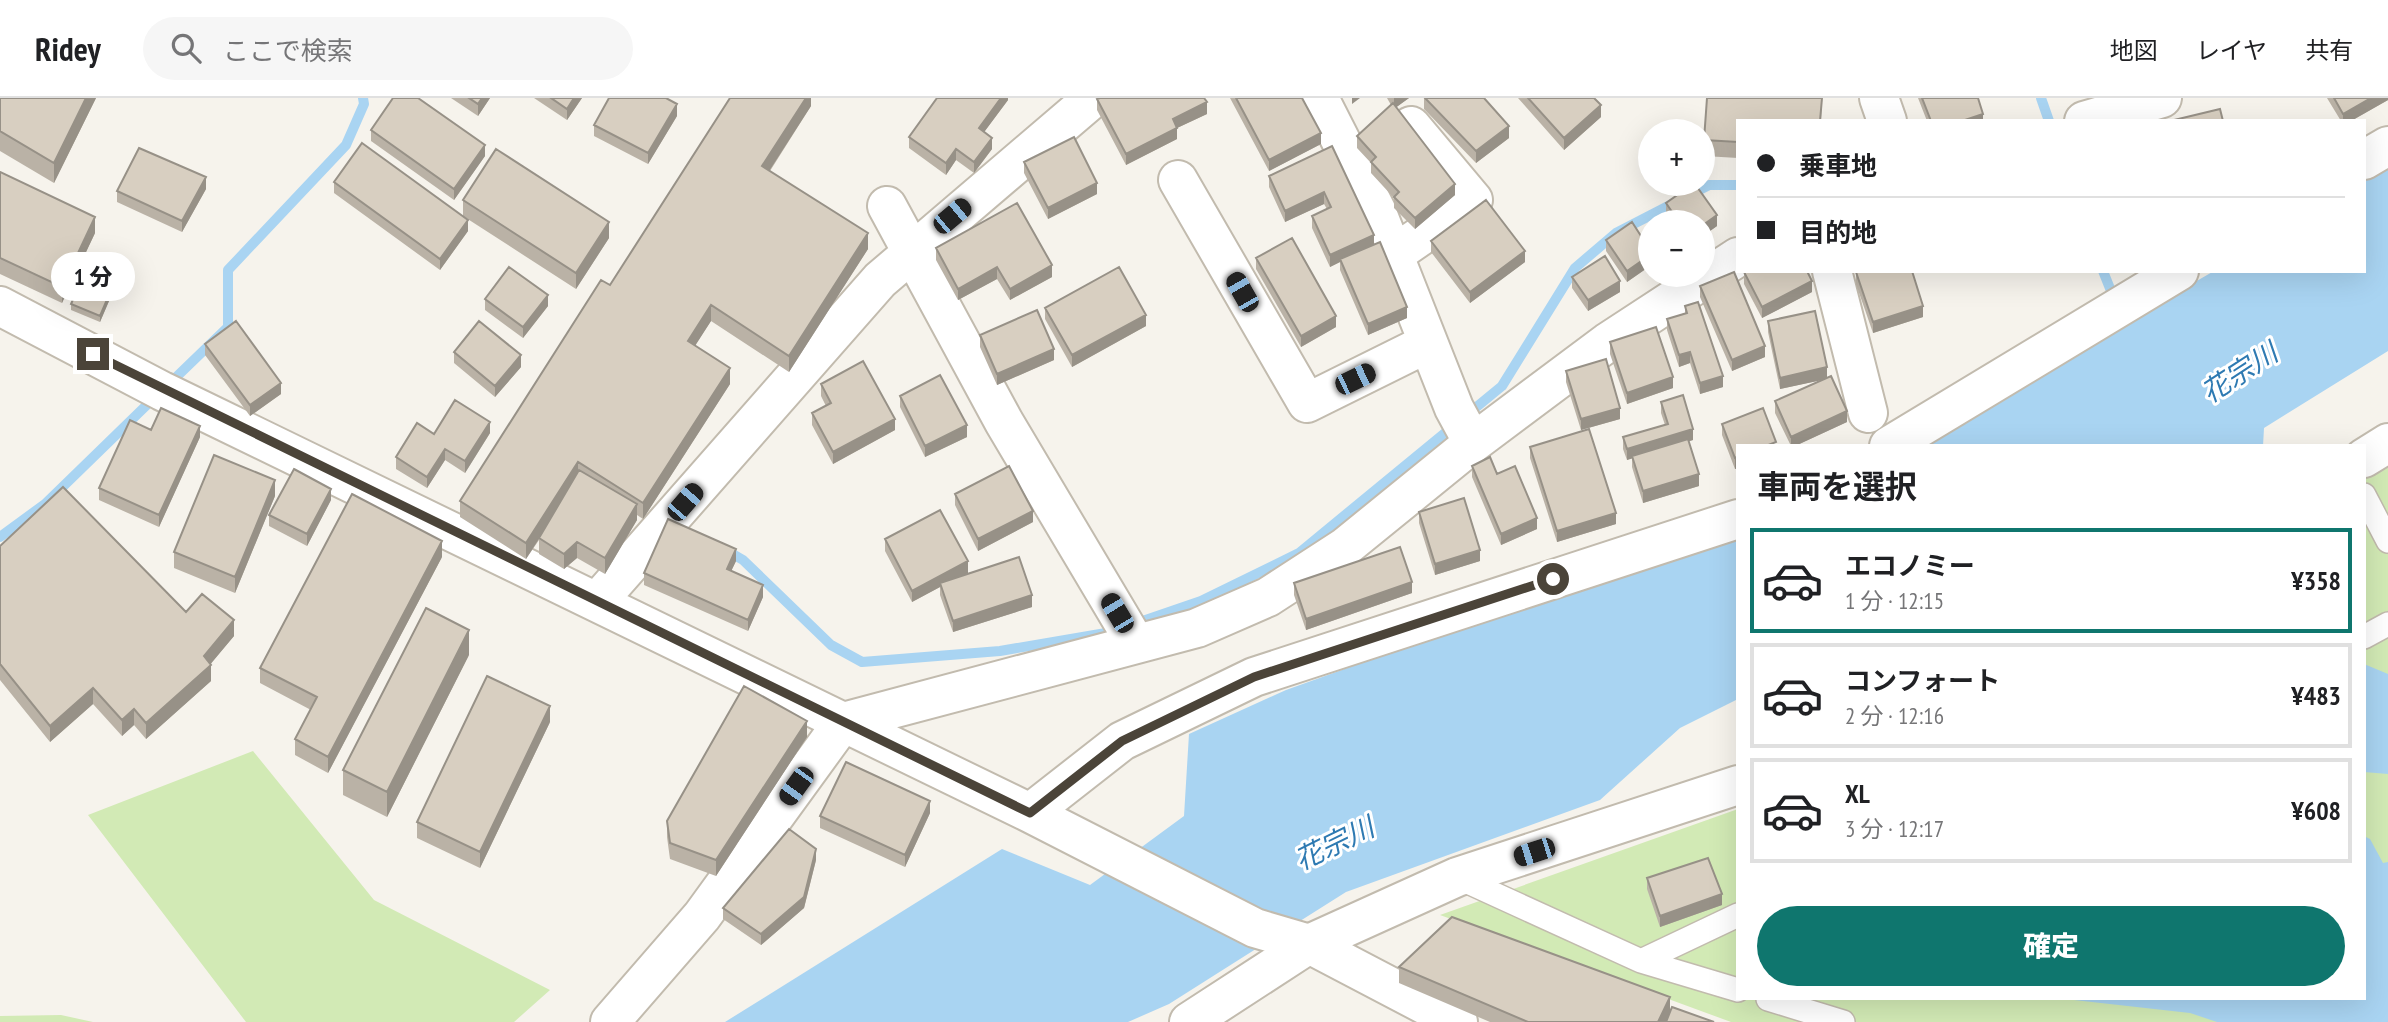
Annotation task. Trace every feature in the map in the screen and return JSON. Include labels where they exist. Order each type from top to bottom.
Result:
[{"type":"street","points":[[1319,98],[1376,210],[1454,408],[1473,443]]},
{"type":"street","points":[[1878,98],[1885,119]]},
{"type":"street","points":[[2091,119],[2162,98]]},
{"type":"street","points":[[597,602],[880,281],[1071,104]]},
{"type":"street","points":[[1393,255],[1473,200],[1411,126]]},
{"type":"street","points":[[2366,159],[2388,146]]},
{"type":"street","points":[[1178,180],[1307,403],[1428,343]]},
{"type":"street","points":[[887,206],[1004,422],[1126,629]]},
{"type":"street","points":[[610,1022],[702,916],[844,722],[1126,629],[1197,628],[1268,597],[1345,547],[1473,443],[1608,342],[1736,258]]},
{"type":"street","points":[[1833,273],[1868,413]]},
{"type":"street","points":[[1892,444],[2176,273]]},
{"type":"street","points":[[0,306],[162,391],[1030,813],[1255,928],[1309,943],[1458,1022]]},
{"type":"street","points":[[2366,457],[2388,443]]},
{"type":"street","points":[[1030,813],[1122,741],[1254,677],[1736,520]]},
{"type":"street","points":[[1189,1022],[1309,943],[1457,877],[1736,786]]},
{"type":"lane","points":[[2366,499],[2388,541]]},
{"type":"lane","points":[[2366,636],[2388,624]]},
{"type":"lane","points":[[1457,877],[1641,961],[1736,989]]},
{"type":"lane","points":[[1641,961],[1736,916]]},
{"type":"lane","points":[[1771,1000],[1843,1022]]},
{"type":"green space","points":[[2388,464],[2388,1022],[1731,1022],[1440,915],[1736,810],[1736,1000],[2366,1000],[2366,478]]},
{"type":"green space","points":[[253,751],[374,900],[550,990],[514,1022],[246,1022],[88,815]]},
{"type":"green space","points":[[61,1015],[93,1022],[0,1022],[0,1016]]},
{"type":"water","name":"花宗川","points":[[2388,166],[2388,351],[2264,428],[2263,444],[1914,444],[2211,273],[2366,273],[2366,179]]},
{"type":"water","name":"花宗川","points":[[1736,529],[1736,700],[1680,728],[1600,800],[1346,892],[1169,1004],[1128,1022],[725,1022],[1002,849],[1090,885],[1184,816],[1189,734],[1286,690]]},
{"type":"water","points":[[2366,665],[2388,674],[2388,774],[2366,772]]},
{"type":"water","points":[[2366,837],[2370,839],[2383,863],[2388,862],[2388,1022],[2217,1022],[2190,1013],[2074,1000],[2366,1000]]},
{"type":"building","points":[[0,98],[86,98],[54,163],[0,131]]},
{"type":"building","points":[[393,98],[418,98],[485,145],[454,189],[371,130]]},
{"type":"building","points":[[469,98],[482,98],[478,104]]},
{"type":"building","points":[[551,98],[574,98],[567,109]]},
{"type":"building","points":[[609,98],[666,98],[677,104],[648,153],[594,125]]},
{"type":"building","points":[[730,98],[806,98],[762,166],[868,233],[789,356],[711,305],[688,341],[730,368],[643,503],[578,462],[526,543],[460,501],[601,280],[610,285]]},
{"type":"building","points":[[937,98],[1001,98],[979,128],[992,138],[974,162],[956,149],[946,163],[909,137]]},
{"type":"building","points":[[1204,98],[1207,102],[1173,119],[1177,128],[1126,154],[1097,99]]},
{"type":"building","points":[[1236,98],[1302,98],[1321,133],[1269,160]]},
{"type":"building","points":[[1425,98],[1484,98],[1509,126],[1476,151]]},
{"type":"building","points":[[1528,98],[1594,98],[1601,105],[1564,138]]},
{"type":"building","points":[[1707,98],[1822,98],[1820,119],[1736,119],[1736,142],[1715,141],[1715,119],[1706,119]]},
{"type":"building","points":[[1922,98],[1978,98],[1983,114],[1968,119],[1930,119]]},
{"type":"building","points":[[2334,98],[2371,98],[2343,114]]},
{"type":"building","points":[[1393,103],[1455,184],[1415,218],[1394,197],[1399,192],[1371,162],[1376,157],[1357,136]]},
{"type":"building","points":[[2220,109],[2222,119],[2178,119]]},
{"type":"building","points":[[1074,137],[1097,183],[1048,208],[1024,162]]},
{"type":"building","points":[[362,143],[468,220],[440,259],[334,182]]},
{"type":"building","points":[[1332,146],[1374,235],[1330,255],[1312,216],[1331,207],[1324,192],[1285,211],[1269,176]]},
{"type":"building","points":[[139,148],[206,177],[182,221],[117,191]]},
{"type":"building","points":[[496,149],[609,222],[576,273],[463,200]]},
{"type":"building","points":[[0,172],[95,217],[62,287],[0,258]]},
{"type":"building","points":[[1676,196],[1704,196],[1713,210],[1671,210],[1666,203]]},
{"type":"building","points":[[1486,200],[1525,251],[1470,292],[1431,241]]},
{"type":"building","points":[[1017,203],[1052,265],[1010,289],[997,267],[958,289],[936,248]]},
{"type":"building","points":[[1632,222],[1638,231],[1638,263],[1627,271],[1606,240]]},
{"type":"building","points":[[1292,238],[1336,316],[1301,336],[1256,258]]},
{"type":"building","points":[[1380,242],[1407,307],[1368,324],[1340,259]]},
{"type":"building","points":[[1605,256],[1620,281],[1588,300],[1572,277]]},
{"type":"building","points":[[509,267],[548,295],[523,327],[485,299]]},
{"type":"building","points":[[1119,267],[1146,315],[1072,355],[1045,308]]},
{"type":"building","points":[[87,268],[115,281],[100,316],[71,304]]},
{"type":"building","points":[[1734,272],[1765,346],[1732,360],[1700,287],[1715,287],[1715,280]]},
{"type":"building","points":[[1745,273],[1808,273],[1812,281],[1762,307]]},
{"type":"building","points":[[1856,273],[1913,273],[1923,306],[1873,322]]},
{"type":"building","points":[[1698,302],[1723,376],[1700,383],[1690,352],[1679,355],[1667,319],[1687,313],[1685,306]]},
{"type":"building","points":[[1037,310],[1054,349],[997,374],[980,335]]},
{"type":"building","points":[[1815,311],[1827,367],[1780,378],[1768,321]]},
{"type":"building","points":[[236,321],[281,383],[250,405],[205,344]]},
{"type":"building","points":[[479,321],[521,355],[495,386],[454,352]]},
{"type":"building","points":[[1656,327],[1673,377],[1627,393],[1610,342]]},
{"type":"building","points":[[1606,359],[1620,408],[1581,419],[1566,371]]},
{"type":"building","points":[[863,361],[895,419],[833,452],[812,413],[831,403],[821,384]]},
{"type":"building","points":[[940,375],[967,425],[925,446],[900,396]]},
{"type":"building","points":[[1831,376],[1847,411],[1791,437],[1775,401]]},
{"type":"building","points":[[1683,395],[1693,429],[1627,449],[1623,437],[1668,424],[1661,402]]},
{"type":"building","points":[[455,400],[490,422],[465,461],[445,449],[427,477],[396,457],[417,423],[434,434]]},
{"type":"building","points":[[161,408],[200,426],[159,515],[99,488],[130,420],[151,430]]},
{"type":"building","points":[[1763,408],[1776,442],[1736,444],[1735,458],[1722,424]]},
{"type":"building","points":[[1589,429],[1616,513],[1557,531],[1530,447]]},
{"type":"building","points":[[1688,439],[1699,474],[1643,491],[1632,456]]},
{"type":"building","points":[[214,455],[275,480],[235,577],[174,552]]},
{"type":"building","points":[[1490,457],[1497,474],[1515,466],[1537,518],[1501,534],[1472,466]]},
{"type":"building","points":[[1009,466],[1033,511],[978,539],[955,494]]},
{"type":"building","points":[[294,469],[331,489],[307,534],[269,515]]},
{"type":"building","points":[[579,470],[637,504],[605,558],[577,542],[564,554],[539,538]]},
{"type":"building","points":[[63,487],[186,612],[202,594],[234,620],[204,656],[211,665],[146,723],[134,709],[122,720],[93,688],[50,726],[0,664],[0,546]]},
{"type":"building","points":[[352,494],[442,541],[328,757],[295,739],[317,697],[260,668]]},
{"type":"building","points":[[1464,498],[1480,550],[1435,564],[1419,512]]},
{"type":"building","points":[[940,510],[968,561],[912,591],[885,539]]},
{"type":"building","points":[[668,519],[736,549],[727,569],[763,585],[748,620],[644,573]]},
{"type":"building","points":[[1400,547],[1412,582],[1306,619],[1294,583]]},
{"type":"building","points":[[1019,557],[1032,595],[953,621],[940,583]]},
{"type":"building","points":[[426,608],[469,630],[387,792],[343,770]]},
{"type":"building","points":[[487,676],[550,706],[480,852],[417,822]]},
{"type":"building","points":[[744,686],[807,721],[716,860],[670,843],[667,821]]},
{"type":"building","points":[[846,762],[930,801],[905,855],[820,816]]},
{"type":"building","points":[[789,829],[816,849],[804,897],[761,934],[723,908]]},
{"type":"building","points":[[1708,858],[1722,894],[1660,916],[1647,878]]},
{"type":"building","points":[[1452,917],[1670,997],[1658,1022],[1528,1022],[1399,967]]},
{"type":"building","points":[[1672,1007],[1714,1022],[1666,1022]]},
{"type":"waterway","points":[[168,385],[228,327],[228,270],[346,145],[364,104],[363,98]]},
{"type":"waterway","points":[[2041,98],[2048,119]]},
{"type":"waterway","points":[[1131,625],[1201,601],[1299,553],[1502,386],[1575,268],[1616,233],[1709,185],[1736,185]]},
{"type":"waterway","points":[[2104,273],[2115,301]]},
{"type":"waterway","points":[[0,537],[45,504],[156,396]]},
{"type":"waterway","points":[[724,549],[743,560],[831,645],[862,662],[1000,651],[1106,633]]},
{"type":"route","points":[[93,354],[186,402],[1030,813],[1122,741],[1254,677],[1553,579]]}]
